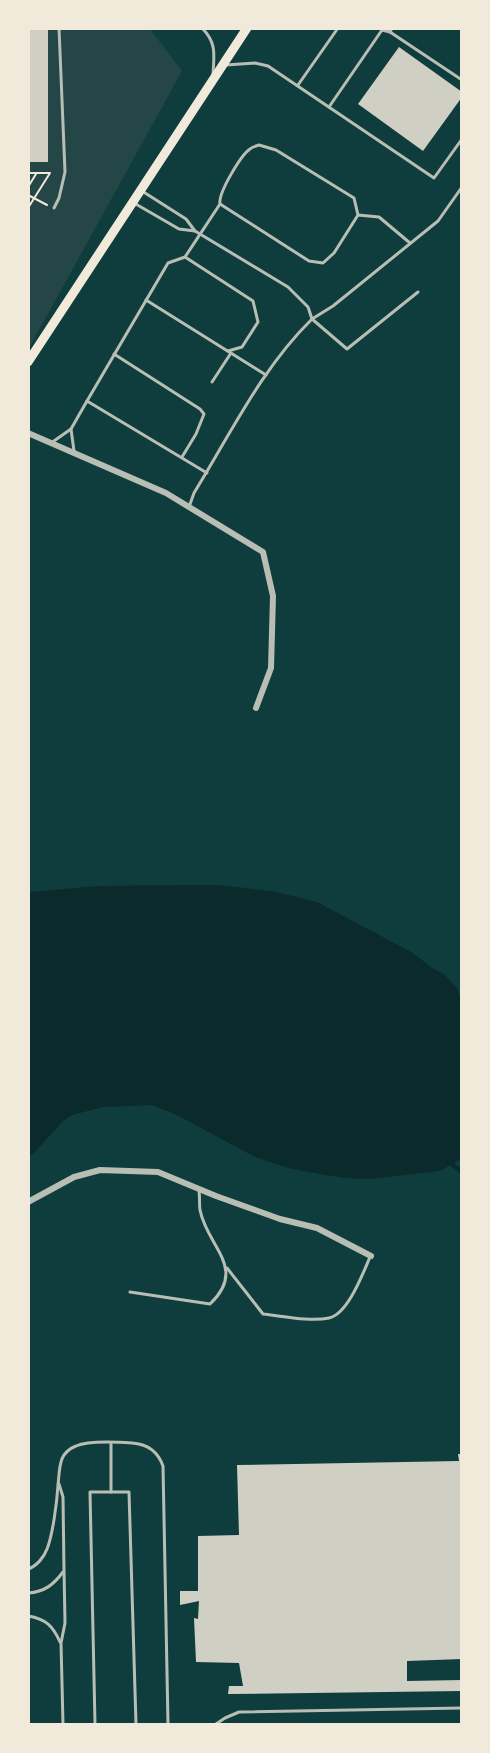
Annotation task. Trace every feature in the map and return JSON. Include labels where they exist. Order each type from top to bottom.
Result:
[{"type":"main road","points":[[28,362],[247,28]]},
{"type":"street","points":[[28,433],[166,492],[262,552],[273,596],[271,668],[256,708]]},
{"type":"street","points":[[28,1202],[74,1177],[100,1170],[158,1172],[280,1220],[317,1228],[371,1256]]},
{"type":"lane","points":[[54,208],[59,198],[64,172],[59,28]]},
{"type":"lane","points":[[202,28],[210,36],[214,49],[213,78]]},
{"type":"lane","points":[[298,85],[338,28]]},
{"type":"lane","points":[[329,107],[381,29],[392,30],[462,80]]},
{"type":"lane","points":[[221,66],[255,63],[268,66],[434,178],[462,139]]},
{"type":"lane","points":[[259,145],[276,150],[339,187],[354,198],[358,215],[334,253],[323,263],[309,261],[220,204],[219,198],[225,183],[249,149],[259,145]]},
{"type":"lane","points":[[189,507],[194,493],[266,375],[292,340],[312,319],[333,306],[438,221],[462,187]]},
{"type":"lane","points":[[140,190],[186,219],[197,232],[288,287],[308,307],[312,319],[347,349],[418,292]]},
{"type":"lane","points":[[133,202],[179,230],[197,232]]},
{"type":"lane","points":[[51,443],[71,429],[168,263],[185,257],[197,232],[220,204]]},
{"type":"lane","points":[[358,215],[379,218],[410,244]]},
{"type":"lane","points":[[185,257],[253,301],[258,322],[242,347],[230,352],[212,382]]},
{"type":"lane","points":[[146,300],[266,375]]},
{"type":"lane","points":[[114,354],[200,409],[204,414],[182,458]]},
{"type":"lane","points":[[87,401],[207,473]]},
{"type":"lane","points":[[71,429],[74,453]]},
{"type":"lane","points":[[200,1189],[200,1211],[226,1267],[263,1314],[331,1318],[350,1299],[371,1256]]},
{"type":"lane","points":[[130,1292],[210,1304],[221,1293],[225,1282],[226,1267]]},
{"type":"lane","points":[[111,1443],[111,1492]]},
{"type":"lane","points":[[28,1569],[40,1561],[47,1550],[58,1483],[58,1466],[64,1454],[80,1444],[137,1443],[151,1448],[158,1455],[163,1466],[168,1725]]},
{"type":"lane","points":[[58,1483],[63,1497],[65,1623],[61,1643],[63,1725]]},
{"type":"lane","points":[[95,1725],[90,1492],[129,1492],[136,1725]]},
{"type":"lane","points":[[28,1593],[50,1586],[56,1582],[64,1570]]},
{"type":"lane","points":[[28,1616],[49,1623],[61,1643]]},
{"type":"lane","points":[[216,1725],[239,1712],[462,1708]]},
{"type":"path","points":[[28,173],[50,173],[28,208]]},
{"type":"path","points":[[28,187],[37,173]]},
{"type":"path","points":[[28,195],[54,208]]},
{"type":"shaded area","points":[[29,29],[150,29],[182,71],[29,348]]},
{"type":"shaded area","points":[[219,885],[272,891],[317,902],[413,953],[444,974],[457,988],[461,1001],[461,1159],[440,1171],[371,1179],[319,1174],[288,1168],[255,1157],[179,1116],[152,1105],[103,1107],[72,1115],[63,1121],[29,1156],[29,892],[98,886]]},
{"type":"building","points":[[28,28],[48,28],[48,162],[28,162]]},
{"type":"building","points":[[399,47],[462,92],[462,97],[423,151],[358,104]]},
{"type":"building","points":[[458,1454],[462,1454],[462,1659],[407,1661],[407,1681],[462,1680],[462,1691],[228,1694],[229,1686],[243,1686],[239,1663],[196,1662],[194,1618],[198,1619],[199,1601],[180,1605],[180,1591],[198,1591],[198,1536],[239,1535],[237,1465],[459,1461]]},
{"type":"waterway","points":[[449,1162],[462,1172]]}]
